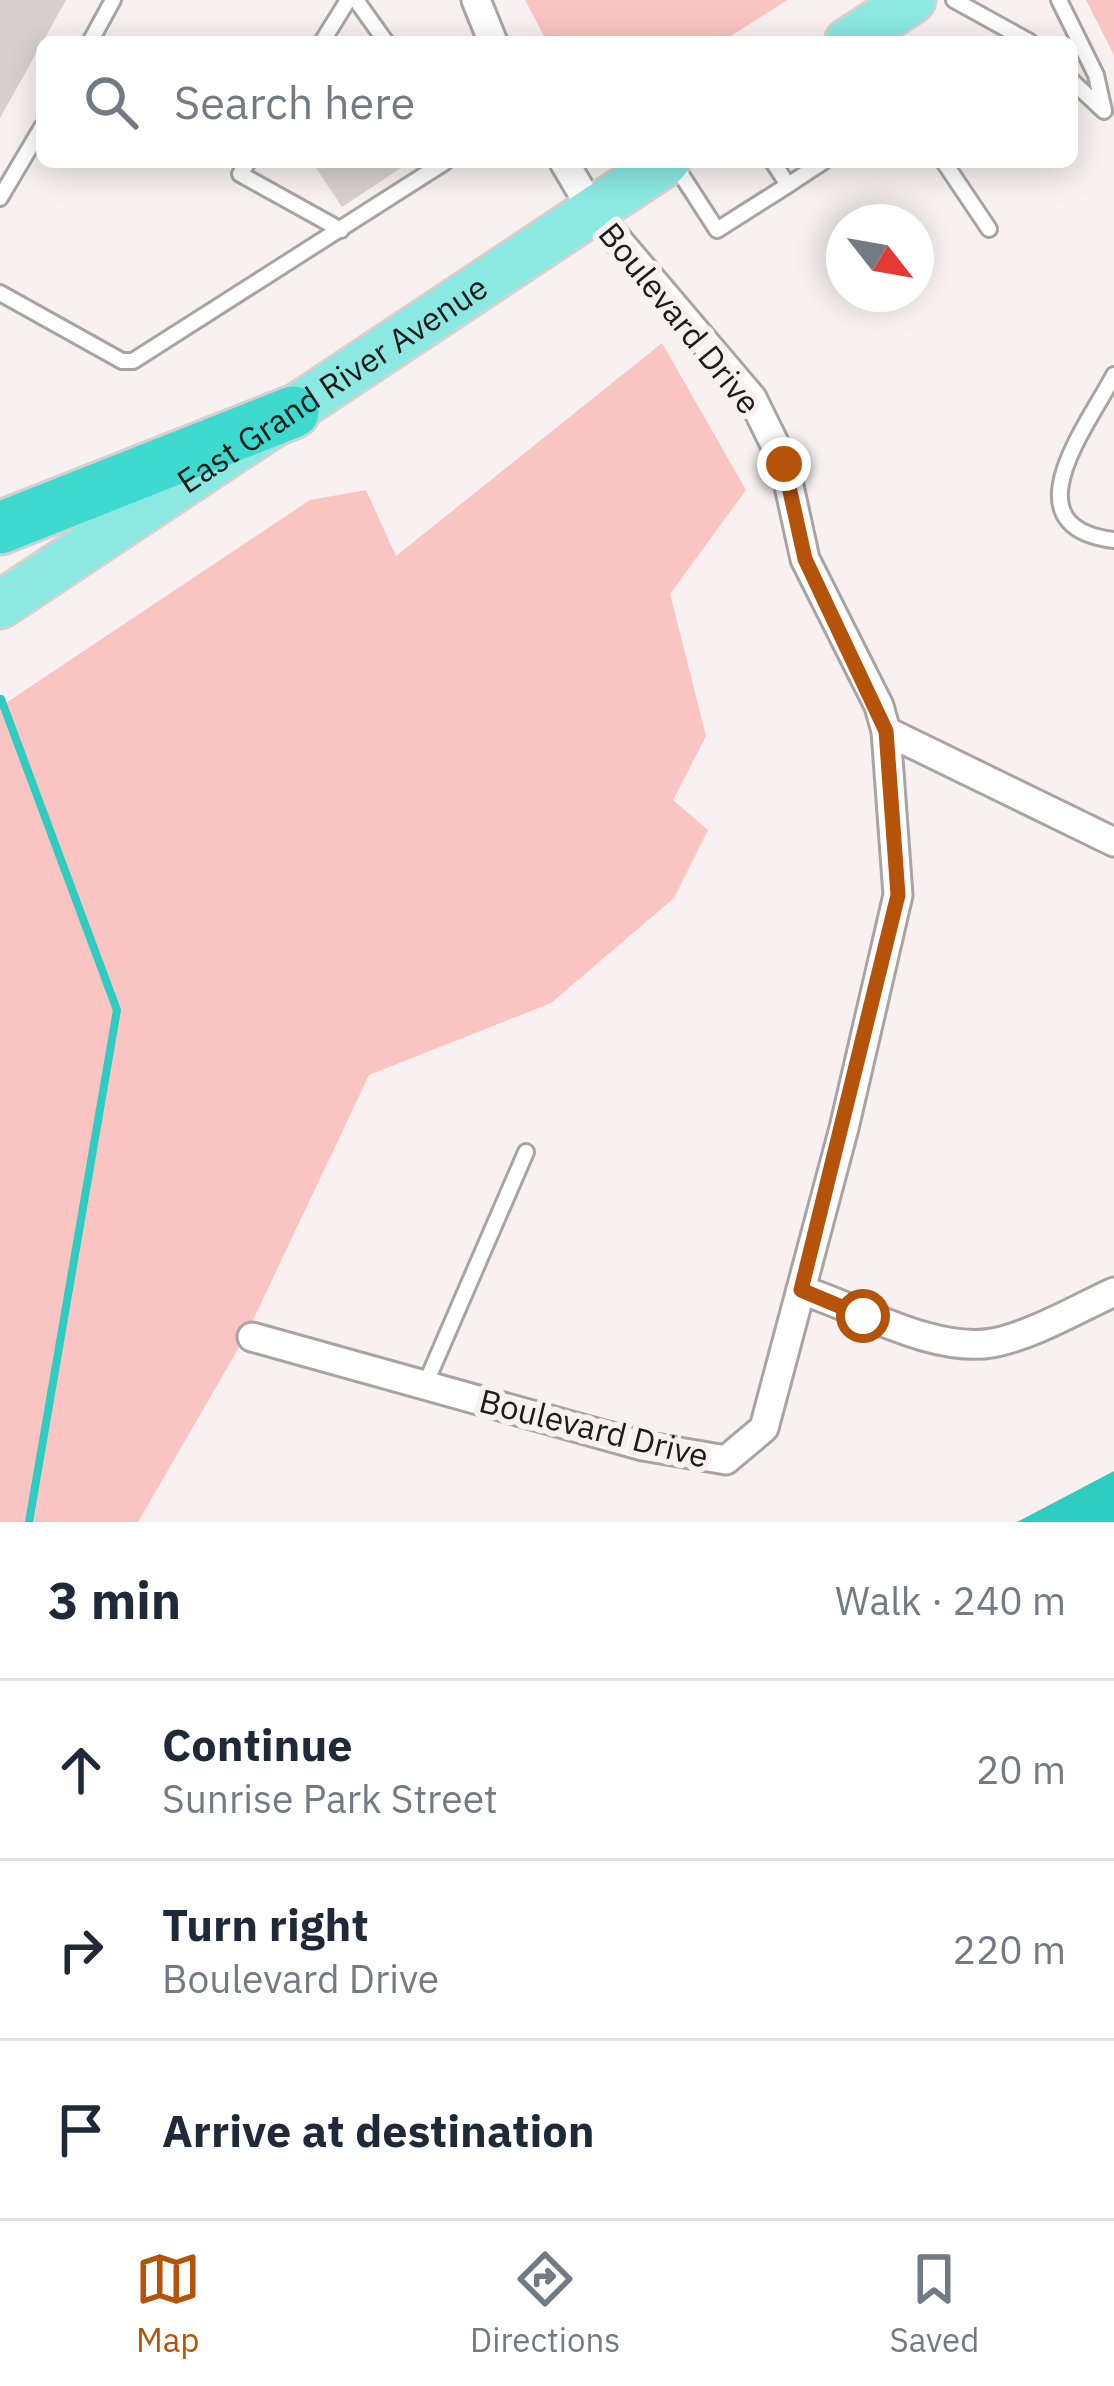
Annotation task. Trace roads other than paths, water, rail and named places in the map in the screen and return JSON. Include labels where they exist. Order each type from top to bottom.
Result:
[{"type":"highway","points":[[0,528],[293,412]]},
{"type":"main road","points":[[862,36],[912,0]]},
{"type":"main road","name":"East Grand River Avenue","points":[[0,604],[661,168]]},
{"type":"street","points":[[476,0],[491,36]]},
{"type":"street","name":"Boulevard Drive","points":[[252,1337],[643,1447],[726,1460],[764,1428],[898,895],[886,731],[805,559],[784,464],[752,398],[593,211],[568,168]]},
{"type":"street","points":[[886,731],[1114,842]]},
{"type":"street","points":[[801,1290],[902,1329],[962,1342],[992,1343],[1114,1292]]},
{"type":"lane","points":[[93,36],[113,0]]},
{"type":"lane","points":[[326,36],[352,0],[381,36]]},
{"type":"lane","points":[[954,0],[1019,36]]},
{"type":"lane","points":[[1059,0],[1077,36]]},
{"type":"lane","points":[[1078,39],[1096,75],[1104,111]]},
{"type":"lane","points":[[1078,87],[1114,124]]},
{"type":"lane","points":[[0,198],[36,137]]},
{"type":"lane","points":[[244,168],[240,174],[341,230]]},
{"type":"lane","points":[[0,293],[122,361],[133,361],[436,168]]},
{"type":"lane","points":[[674,168],[717,230],[814,168]]},
{"type":"lane","points":[[777,168],[788,185]]},
{"type":"lane","points":[[948,168],[989,229]]},
{"type":"lane","points":[[1114,375],[1060,478],[1057,503],[1063,517],[1096,538],[1114,539]]},
{"type":"lane","points":[[425,1385],[526,1152]]},
{"type":"water","points":[[1114,1471],[1114,1522],[1017,1522]]},
{"type":"waterway","points":[[1,699],[117,1010],[29,1522]]}]
